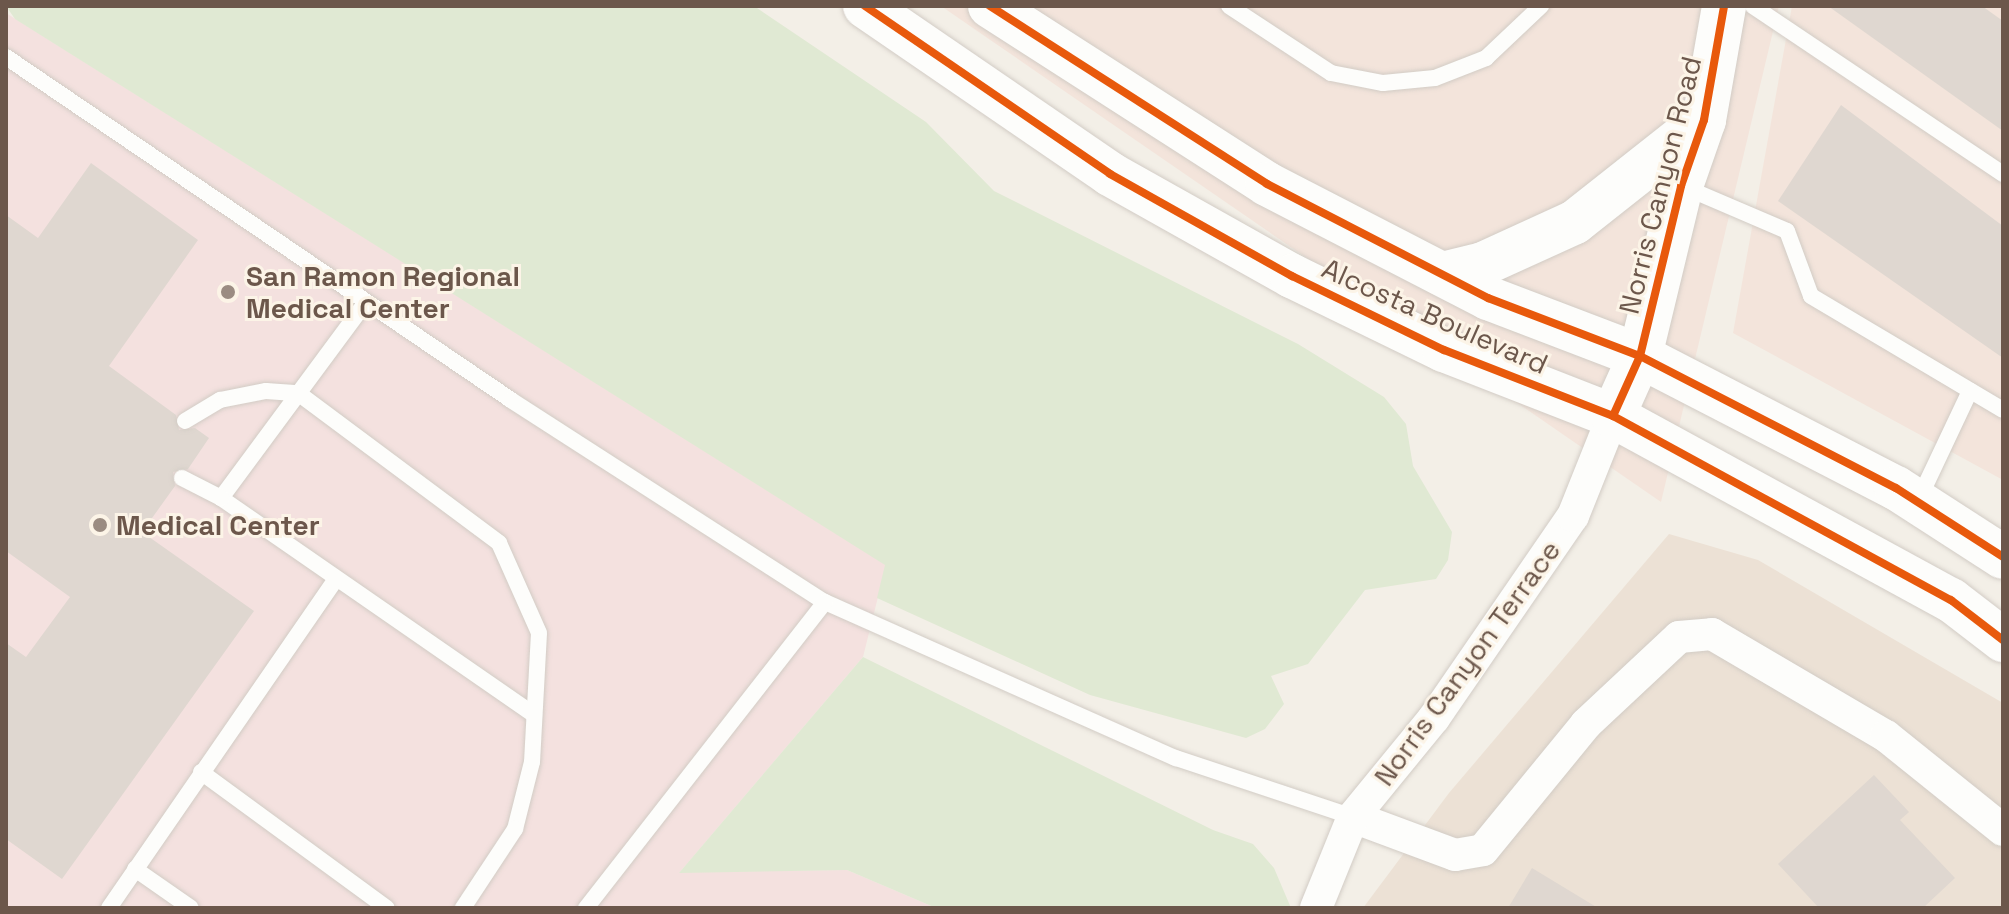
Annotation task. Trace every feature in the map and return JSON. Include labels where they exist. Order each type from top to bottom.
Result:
[{"type":"main road","name":"Alcosta Boulevard","points":[[865,6],[1110,174],[1292,276],[1444,350],[1613,416],[1951,600],[2003,640]]},
{"type":"main road","name":"Alcosta Boulevard","points":[[990,6],[1267,184],[1442,274],[1640,356],[1917,502],[2003,557]]},
{"type":"main road","name":"Norris Canyon Road","points":[[1613,416],[1640,356],[1681,186],[1704,120],[1724,6]]},
{"type":"main road","points":[[1442,274],[1483,264],[1575,222],[1704,120]]},
{"type":"street","name":"Norris Canyon Terrace","points":[[1316,908],[1353,817],[1434,718],[1573,516],[1613,416]]},
{"type":"street","points":[[1353,817],[1455,855],[1483,850],[1586,724],[1679,637],[1712,634],[1886,736],[2003,830]]},
{"type":"lane","points":[[1229,6],[1331,73],[1383,83],[1435,78],[1486,58],[1541,6]]},
{"type":"lane","points":[[1753,6],[2003,174]]},
{"type":"lane","points":[[6,57],[366,302],[825,602],[1176,758],[1353,817]]},
{"type":"lane","points":[[1681,186],[1787,231],[1811,296],[2003,410]]},
{"type":"lane","points":[[221,498],[366,302]]},
{"type":"lane","points":[[185,421],[220,400],[266,391],[298,393],[499,543],[539,633],[532,762],[515,829],[463,908]]},
{"type":"lane","points":[[1917,502],[1970,391]]},
{"type":"lane","points":[[182,478],[221,498],[335,580],[534,715]]},
{"type":"lane","points":[[109,908],[335,580]]},
{"type":"lane","points":[[586,908],[825,602]]},
{"type":"lane","points":[[201,772],[387,908]]},
{"type":"lane","points":[[135,869],[191,908]]},
{"type":"shaded area","points":[[941,6],[1779,6],[1661,502]]},
{"type":"shaded area","points":[[1792,6],[2003,6],[2003,480],[1733,333]]},
{"type":"shaded area","name":"San Ramon Regional Medical Center","points":[[6,13],[886,565],[863,657],[680,872],[847,870],[936,908],[6,908]]},
{"type":"shaded area","points":[[1669,534],[1758,560],[2003,703],[2003,908],[1363,908],[1449,793]]},
{"type":"green space","points":[[6,6],[754,6],[926,122],[994,191],[1298,344],[1384,397],[1406,424],[1413,466],[1452,532],[1448,560],[1436,579],[1365,590],[1308,664],[1271,676],[1284,704],[1265,729],[1246,738],[1090,695],[877,598],[885,565],[15,19]]},
{"type":"green space","points":[[863,657],[1213,830],[1253,844],[1274,868],[1291,908],[936,908],[847,870],[679,873]]},
{"type":"building","points":[[1828,6],[1982,6],[2003,21],[2003,131]]},
{"type":"building","points":[[1841,105],[2003,226],[2003,358],[1778,201]]},
{"type":"building","name":"Medical Center","points":[[91,163],[198,240],[109,366],[176,415],[179,430],[195,428],[209,438],[188,469],[173,472],[175,486],[142,532],[254,611],[62,879],[6,839],[6,643],[26,657],[70,597],[6,551],[6,215],[38,238]]},
{"type":"building","points":[[1874,775],[1909,812],[1900,820],[1955,878],[1923,908],[1819,908],[1778,864]]},
{"type":"building","points":[[1532,868],[1598,908],[1508,908]]},
{"type":"cycle path","points":[[865,6],[1110,174],[1292,276],[1444,350],[1613,416],[1951,600],[2003,640]]},
{"type":"cycle path","points":[[990,6],[1267,184],[1488,298],[1640,356],[1896,488],[2003,557]]},
{"type":"cycle path","points":[[1613,416],[1640,356],[1681,186],[1704,120],[1724,6]]},
{"type":"place","name":"San Ramon Regional Medical Center","points":[[228,292]]},
{"type":"place","name":"Medical Center","points":[[100,525]]}]
